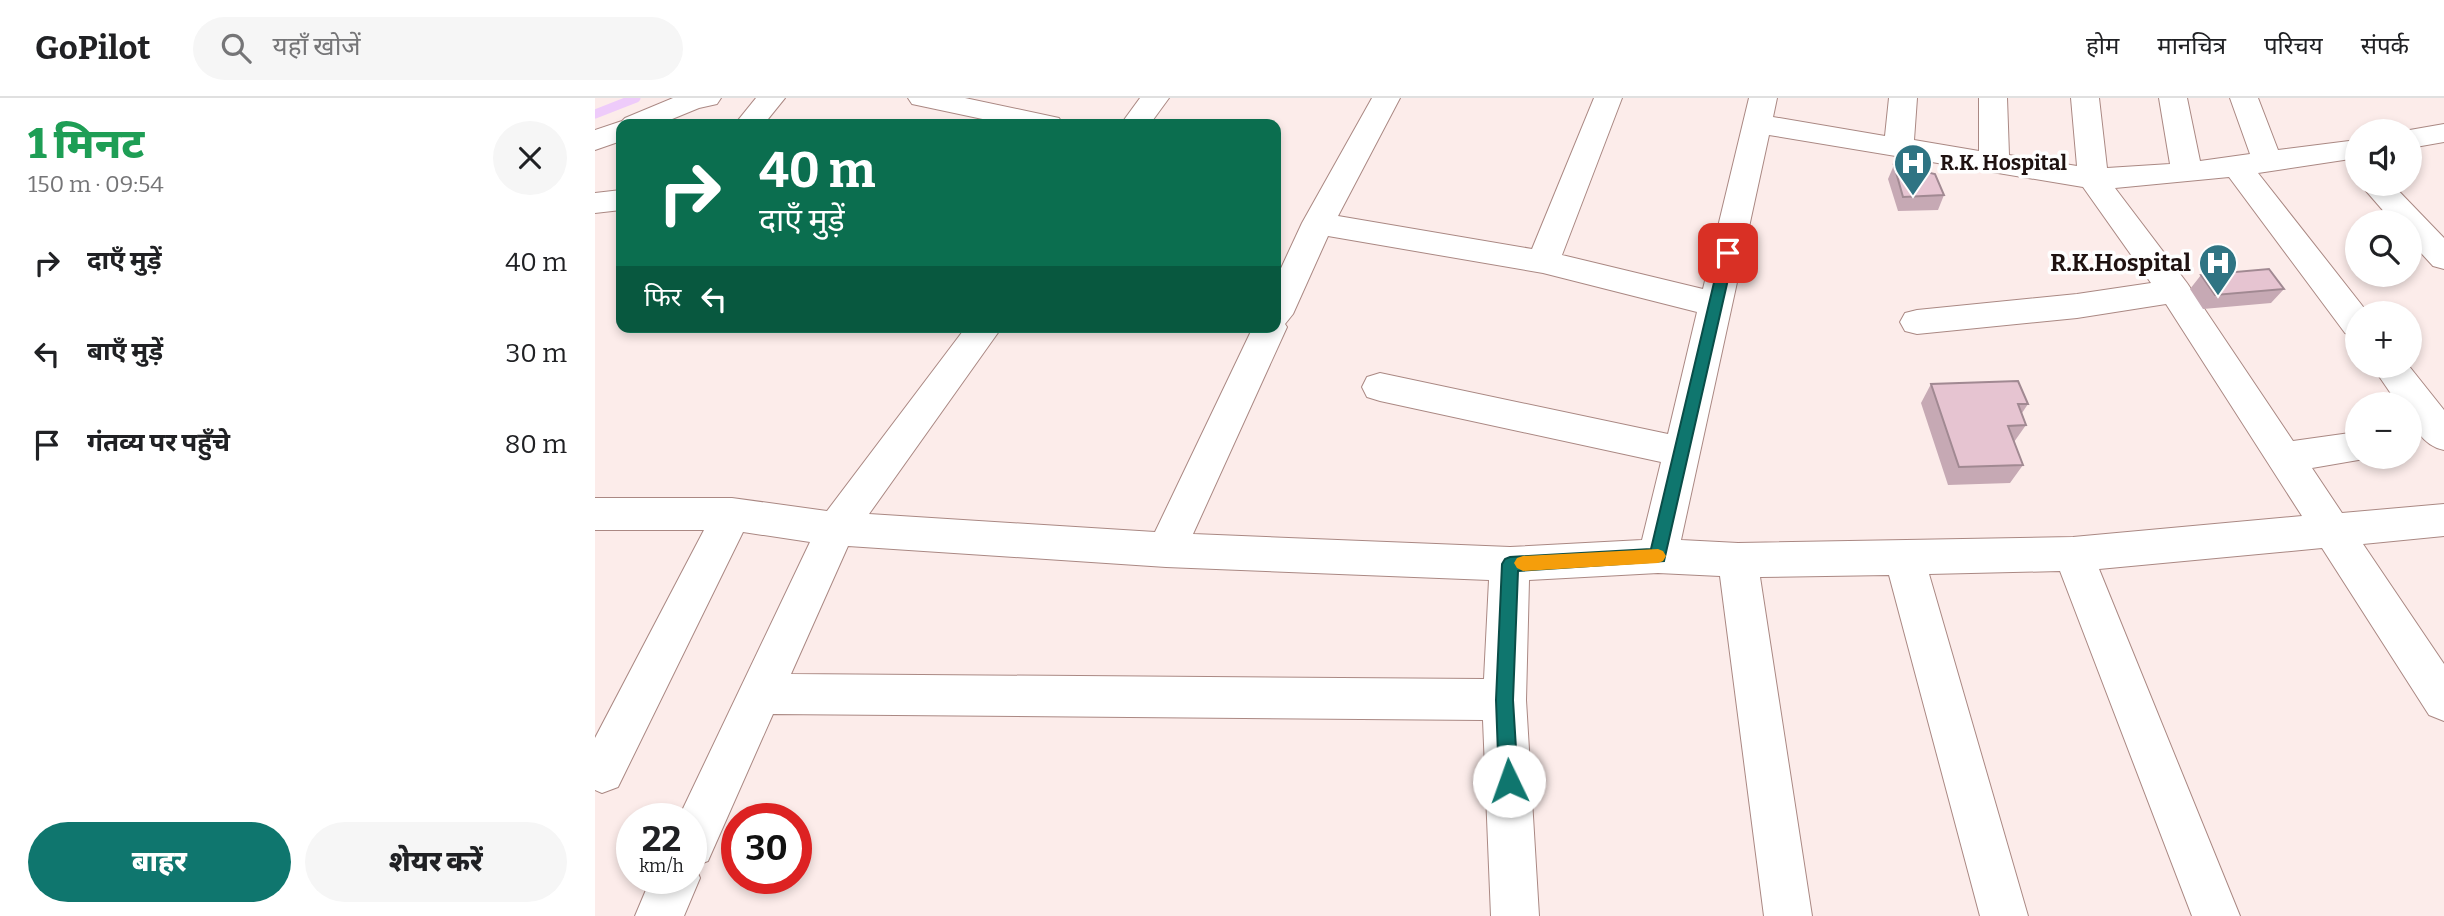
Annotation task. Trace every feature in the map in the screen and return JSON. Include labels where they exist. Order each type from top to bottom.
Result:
[{"type":"street","points":[[647,119],[694,100],[707,98]]},
{"type":"street","points":[[753,119],[771,98]]},
{"type":"street","points":[[922,98],[1025,119]]},
{"type":"street","points":[[1139,119],[1155,98]]},
{"type":"street","points":[[1281,303],[1318,223],[1386,98]]},
{"type":"street","points":[[1543,262],[1608,98]]},
{"type":"street","points":[[1899,148],[1903,98]]},
{"type":"street","points":[[1993,98],[1994,163]]},
{"type":"street","points":[[2085,98],[2093,179],[2175,291],[2444,701]]},
{"type":"street","points":[[2173,98],[2187,173]]},
{"type":"street","points":[[2244,98],[2252,164],[2345,306]]},
{"type":"street","points":[[1658,556],[1760,111],[1899,148],[2093,179],[2187,173],[2345,156]]},
{"type":"street","points":[[595,141],[616,132]]},
{"type":"street","points":[[2422,137],[2444,133]]},
{"type":"street","points":[[2386,196],[2444,258]]},
{"type":"street","points":[[595,203],[616,201]]},
{"type":"street","points":[[1318,223],[1543,262],[1716,304]]},
{"type":"street","points":[[1917,322],[2077,306],[2175,291]]},
{"type":"street","points":[[707,809],[836,529],[981,333]]},
{"type":"street","points":[[1166,550],[1267,333]]},
{"type":"street","points":[[2396,378],[2432,438]]},
{"type":"street","points":[[1380,387],[1682,452]]},
{"type":"street","points":[[2285,457],[2345,449]]},
{"type":"street","points":[[595,514],[732,514],[836,529],[1166,550],[1510,564],[1658,556],[1738,560],[2073,554],[2444,520]]},
{"type":"street","points":[[602,771],[732,514]]},
{"type":"street","points":[[2073,554],[2216,916]]},
{"type":"street","points":[[1905,558],[2004,916]]},
{"type":"street","points":[[1738,560],[1788,916]]},
{"type":"street","points":[[1510,564],[1504,700],[1515,916]]},
{"type":"street","points":[[759,694],[1504,700]]},
{"type":"street","points":[[659,916],[669,894]]},
{"type":"building","points":[[1894,165],[1935,174],[1944,195],[1903,197]]},
{"type":"building","points":[[2269,269],[2284,289],[2215,295],[2201,275]]},
{"type":"building","points":[[2018,381],[2028,404],[2018,404],[2026,425],[2008,426],[2023,465],[1959,467],[1931,384]]},
{"type":"waterway","points":[[595,114],[636,98]]},
{"type":"slow traffic","points":[[1523,563],[1658,556]]},
{"type":"place","name":"R.K. Hospital","points":[[1913,197]]},
{"type":"place","name":"R.K.Hospital","points":[[2218,297]]},
{"type":"route","points":[[1509,781],[1504,700],[1510,564],[1658,556],[1728,253]]}]
